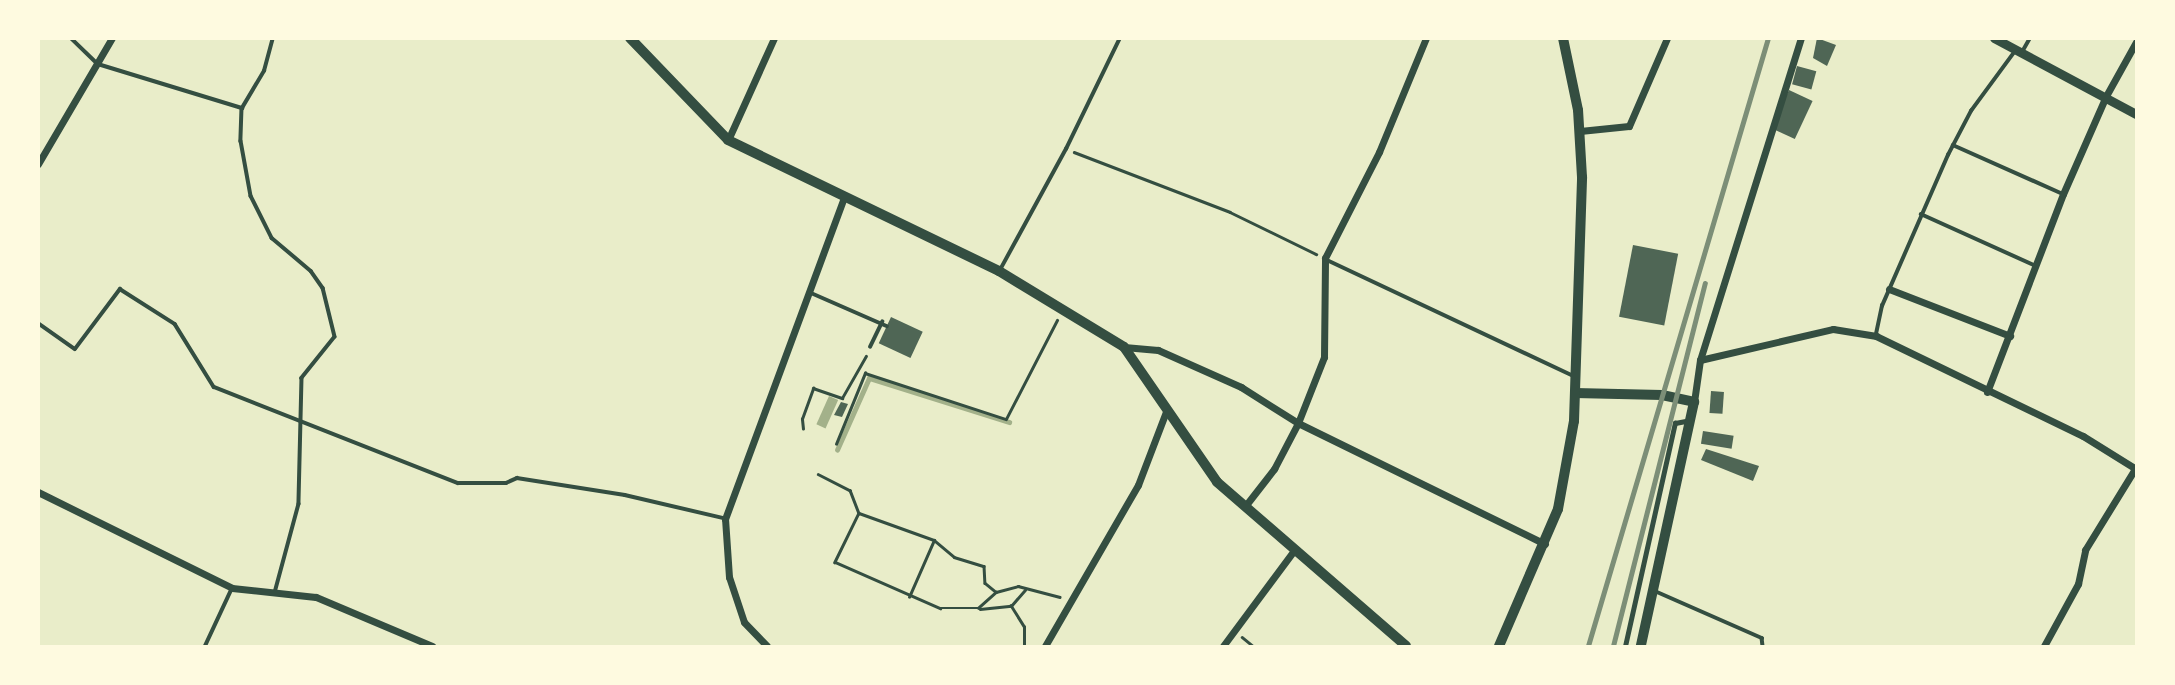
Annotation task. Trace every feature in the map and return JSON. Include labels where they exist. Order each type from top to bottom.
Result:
[{"type":"main road","points":[[630,38],[728,140],[843,200],[999,271],[1124,347],[1217,482],[1406,646]]},
{"type":"main road","points":[[1499,646],[1546,544],[1570,455],[1583,231],[1580,131],[1563,38]]},
{"type":"main road","points":[[1575,393],[1643,394],[1694,402],[1641,646]]},
{"type":"street","points":[[38,164],[112,38]]},
{"type":"street","points":[[728,140],[774,38]]},
{"type":"street","points":[[1246,505],[1273,468],[1298,422],[1324,358],[1325,258],[1379,152],[1426,38]]},
{"type":"street","points":[[1580,131],[1629,125],[1667,38]]},
{"type":"street","points":[[1694,402],[1700,360],[1801,38]]},
{"type":"street","points":[[1994,38],[2137,114]]},
{"type":"street","points":[[1987,392],[2063,194],[2106,96],[2137,41]]},
{"type":"street","points":[[767,646],[744,622],[724,545],[725,519],[843,200]]},
{"type":"street","points":[[1889,289],[2010,336]]},
{"type":"street","points":[[1700,360],[1833,328],[1876,336],[1987,392],[2083,436],[2136,468],[2085,550],[2078,584],[2045,646]]},
{"type":"street","points":[[1124,347],[1158,350],[1241,387],[1298,422],[1546,544]]},
{"type":"street","points":[[1045,646],[1068,601],[1138,485],[1168,409]]},
{"type":"street","points":[[1625,646],[1675,423],[1691,420]]},
{"type":"street","points":[[38,492],[232,589],[316,597],[432,646]]},
{"type":"street","points":[[1223,646],[1295,549]]},
{"type":"lane","points":[[71,38],[98,64],[242,108]]},
{"type":"lane","points":[[273,38],[264,71],[242,108],[241,141],[251,196],[271,238],[311,271],[323,288],[335,337],[302,378],[298,419],[299,504],[275,593]]},
{"type":"lane","points":[[999,271],[1066,149],[1120,38]]},
{"type":"lane","points":[[1876,336],[1889,289],[1953,145],[1971,111],[2030,38]]},
{"type":"lane","points":[[1953,145],[2063,194]]},
{"type":"lane","points":[[1921,214],[2036,265]]},
{"type":"lane","points":[[1325,258],[1576,377]]},
{"type":"lane","points":[[38,323],[75,349],[120,289],[175,324],[214,387],[458,483],[506,483],[517,478],[625,495],[725,519]]},
{"type":"lane","points":[[808,291],[887,326]]},
{"type":"lane","points":[[870,347],[882,322]]},
{"type":"lane","points":[[205,646],[232,589]]},
{"type":"lane","points":[[1653,590],[1762,638],[1763,646]]},
{"type":"path","points":[[1066,149],[1230,212],[1325,258]]},
{"type":"path","points":[[836,444],[865,373],[1006,419],[1063,308]]},
{"type":"path","points":[[803,429],[802,419],[813,388],[842,398],[870,347]]},
{"type":"path","points":[[818,474],[850,490],[859,513],[835,562],[909,597],[940,608],[1011,606],[1026,589]]},
{"type":"path","points":[[859,513],[934,540],[954,557],[984,566],[985,583],[996,592]]},
{"type":"path","points":[[909,597],[934,540]]},
{"type":"path","points":[[978,608],[996,592],[1026,589],[1047,591],[1068,601]]},
{"type":"path","points":[[1011,606],[1024,626],[1024,646]]},
{"type":"shaded area","points":[[829,396],[838,400],[826,428],[816,424]]},
{"type":"building","points":[[1817,38],[1836,45],[1827,66],[1813,58]]},
{"type":"building","points":[[1797,66],[1816,71],[1811,90],[1792,84]]},
{"type":"building","points":[[1789,90],[1813,101],[1795,139],[1771,128]]},
{"type":"building","points":[[1633,245],[1678,254],[1664,325],[1619,317]]},
{"type":"building","points":[[891,317],[923,332],[910,358],[879,343]]},
{"type":"building","points":[[1711,391],[1724,392],[1722,414],[1709,413]]},
{"type":"building","points":[[841,402],[848,404],[842,417],[834,415]]},
{"type":"building","points":[[1703,431],[1734,436],[1732,449],[1701,444]]},
{"type":"building","points":[[1706,449],[1759,466],[1753,481],[1701,460]]},
{"type":"waterway","points":[[837,450],[869,378],[1009,422]]},
{"type":"railway","points":[[1588,646],[1768,38]]},
{"type":"railway","points":[[1613,646],[1705,283]]}]
